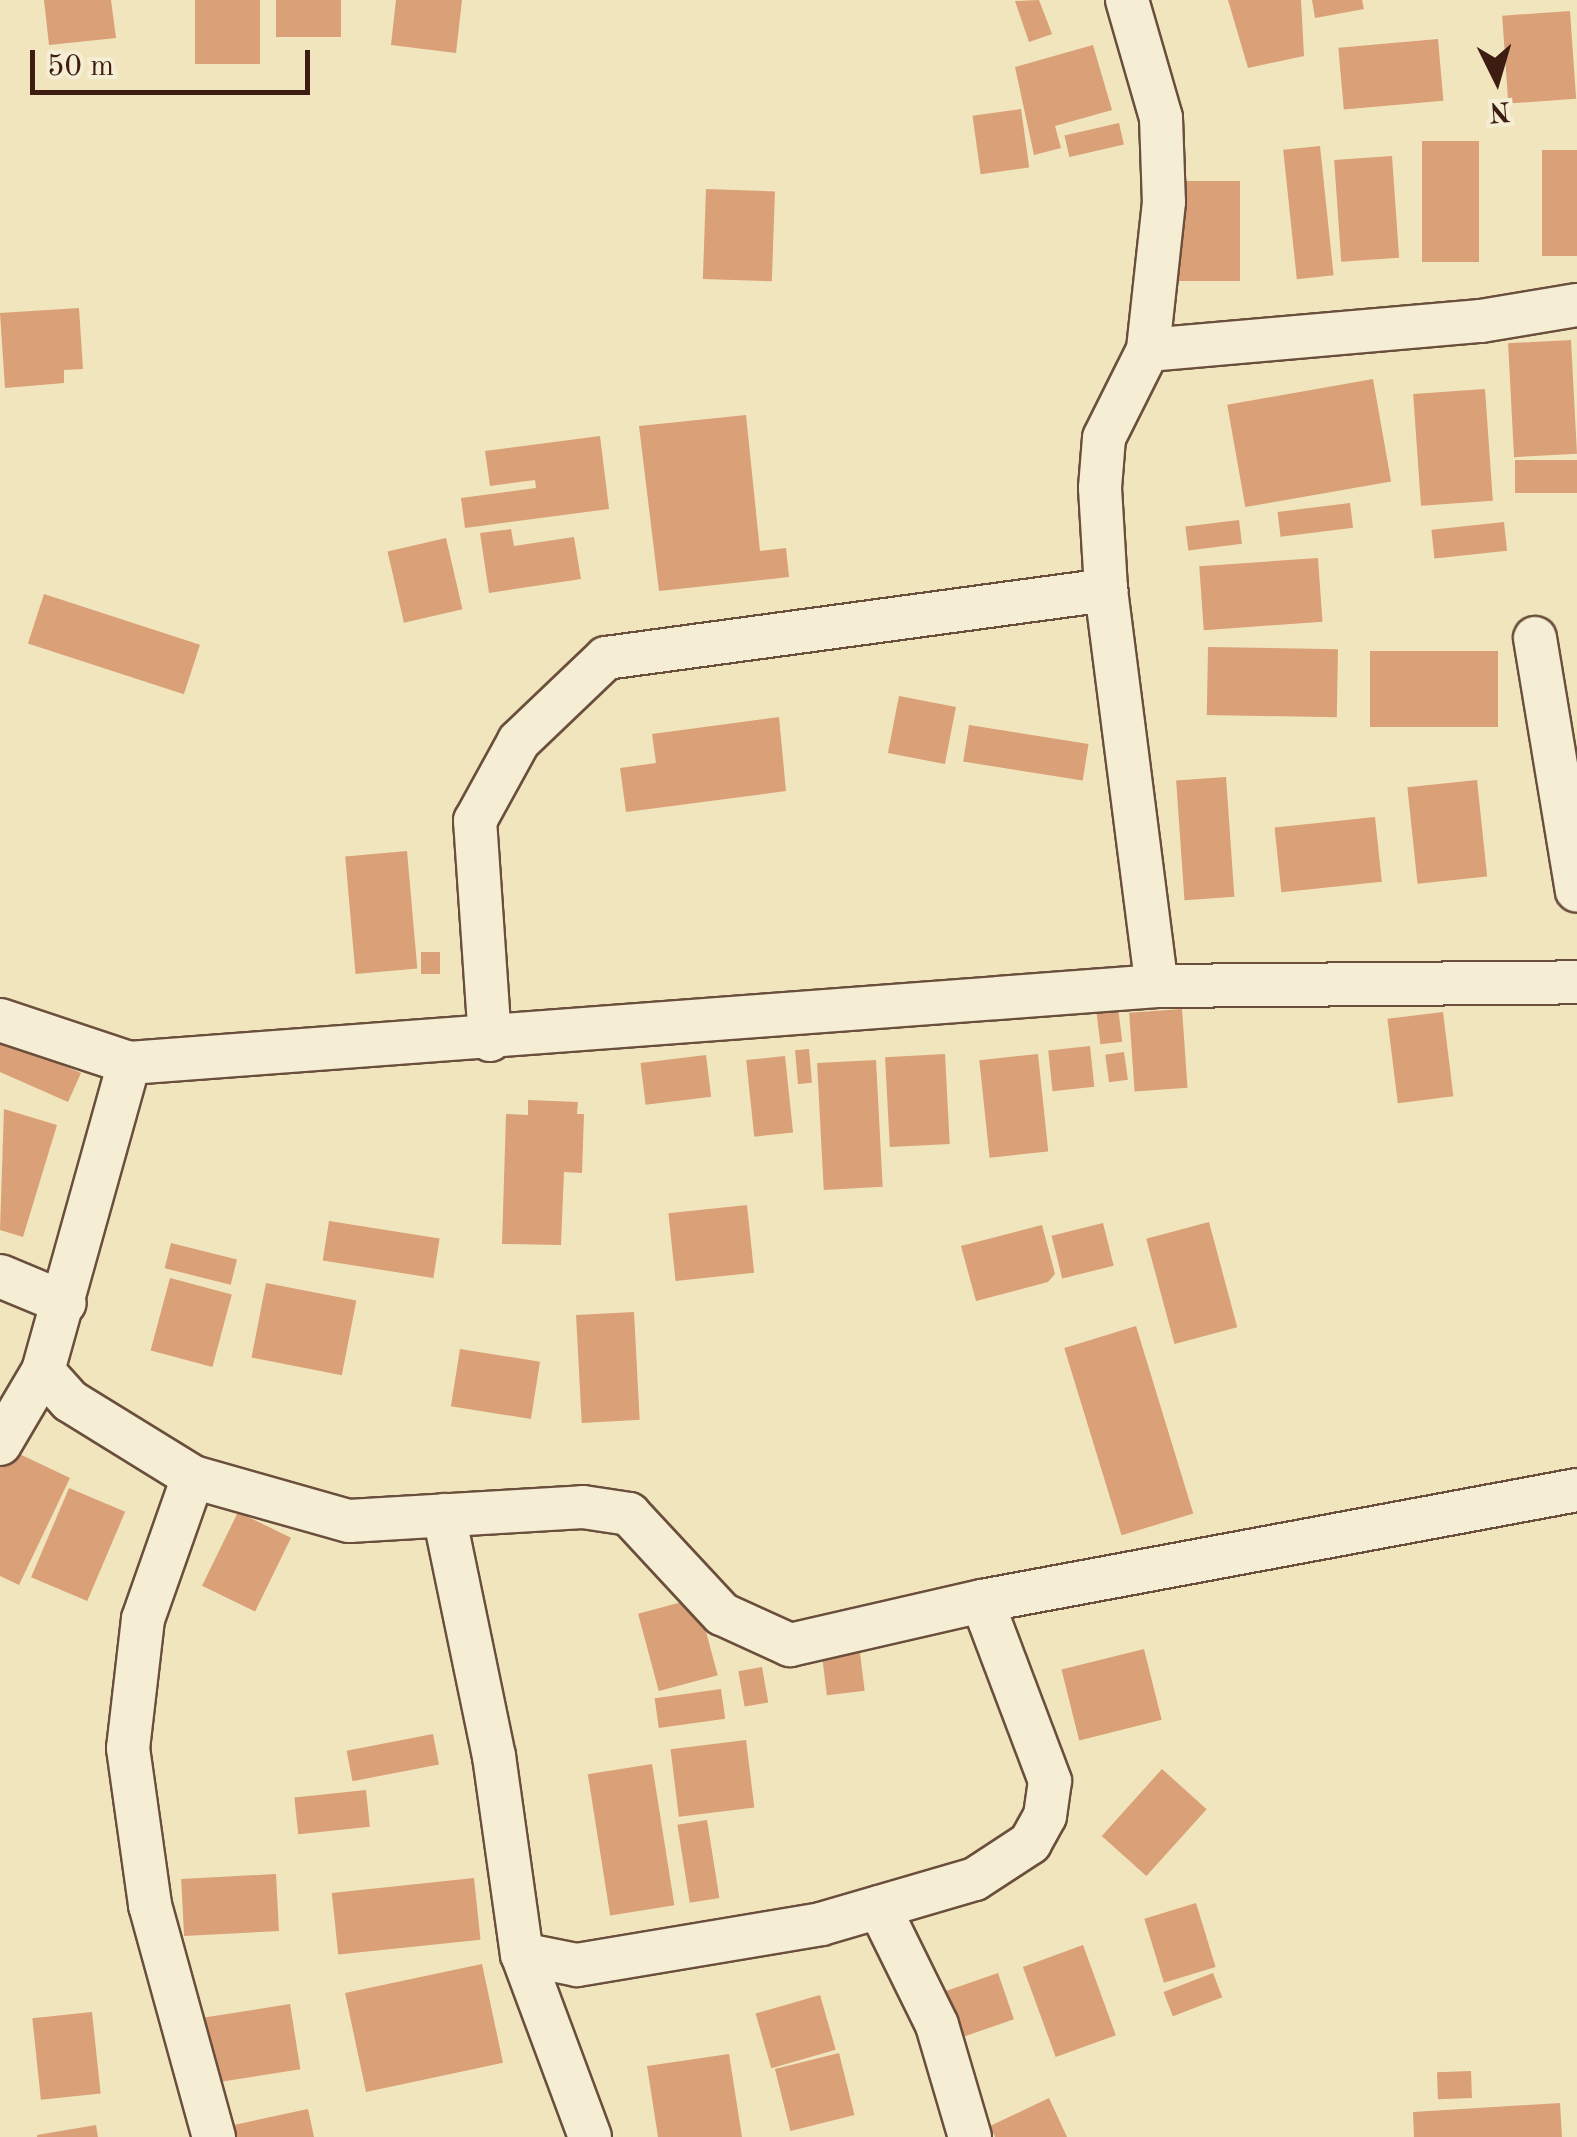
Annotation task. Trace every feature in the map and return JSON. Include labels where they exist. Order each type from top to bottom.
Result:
[{"type":"street","points":[[1127,0],[1161,118],[1164,202],[1148,350],[1104,438],[1106,590],[1157,986]]},
{"type":"street","points":[[1148,350],[1481,322],[1577,305]]},
{"type":"street","points":[[490,1040],[475,820],[519,741],[606,658],[1106,590]]},
{"type":"street","points":[[1535,638],[1577,891]]},
{"type":"street","points":[[0,1020],[129,1063],[490,1040],[1157,986],[1577,982]]},
{"type":"street","points":[[0,1444],[44,1371],[66,1303],[129,1063]]},
{"type":"street","points":[[0,1276],[66,1303]]},
{"type":"street","points":[[44,1371],[70,1402],[193,1476],[349,1521],[582,1507],[629,1514],[722,1614],[790,1645],[982,1601],[1577,1490]]},
{"type":"street","points":[[193,1476],[144,1619],[128,1748],[150,1904],[214,2137]]},
{"type":"street","points":[[444,1515],[494,1756],[522,1954],[590,2137]]},
{"type":"street","points":[[522,1954],[577,1965],[660,1955],[879,1907],[975,1879],[1030,1842],[1045,1816],[1050,1781],[982,1601]]},
{"type":"street","points":[[879,1907],[937,2026],[970,2137]]},
{"type":"building","points":[[44,0],[111,0],[116,38],[49,45]]},
{"type":"building","points":[[195,0],[260,0],[260,64],[195,64]]},
{"type":"building","points":[[276,0],[341,0],[341,37],[276,37]]},
{"type":"building","points":[[396,0],[462,0],[456,53],[391,45]]},
{"type":"building","points":[[1039,0],[1052,34],[1029,42],[1015,1]]},
{"type":"building","points":[[1228,0],[1301,0],[1304,56],[1248,68]]},
{"type":"building","points":[[1312,0],[1362,0],[1364,9],[1315,18]]},
{"type":"building","points":[[1570,11],[1576,99],[1508,104],[1502,16]]},
{"type":"building","points":[[1438,39],[1443,101],[1344,109],[1338,48]]},
{"type":"building","points":[[1093,45],[1112,110],[1055,126],[1061,148],[1034,155],[1015,67]]},
{"type":"building","points":[[1021,109],[1029,167],[981,174],[972,116]]},
{"type":"building","points":[[1119,123],[1124,144],[1069,157],[1064,136]]},
{"type":"building","points":[[1422,141],[1479,141],[1479,262],[1422,262]]},
{"type":"building","points":[[1320,146],[1334,275],[1297,279],[1283,150]]},
{"type":"building","points":[[1542,150],[1577,150],[1577,256],[1542,256]]},
{"type":"building","points":[[1392,156],[1399,258],[1341,262],[1334,160]]},
{"type":"building","points":[[1179,181],[1240,181],[1240,281],[1179,281]]},
{"type":"building","points":[[706,189],[775,191],[772,281],[703,279]]},
{"type":"building","points":[[79,308],[83,369],[64,370],[64,383],[5,388],[0,313]]},
{"type":"building","points":[[1571,340],[1577,454],[1514,457],[1508,343]]},
{"type":"building","points":[[1373,379],[1391,481],[1245,507],[1227,405]]},
{"type":"building","points":[[1485,389],[1493,501],[1421,506],[1413,394]]},
{"type":"building","points":[[746,415],[760,551],[786,548],[789,577],[659,591],[639,426]]},
{"type":"building","points":[[600,436],[609,509],[465,528],[461,498],[536,488],[535,480],[490,486],[485,451]]},
{"type":"building","points":[[1515,460],[1577,460],[1577,493],[1515,493]]},
{"type":"building","points":[[1350,503],[1353,528],[1281,537],[1278,512]]},
{"type":"building","points":[[1239,520],[1242,544],[1188,550],[1185,527]]},
{"type":"building","points":[[1504,522],[1507,551],[1434,558],[1431,530]]},
{"type":"building","points":[[511,529],[514,546],[574,537],[581,579],[489,593],[480,533]]},
{"type":"building","points":[[446,538],[462,609],[404,623],[388,551]]},
{"type":"building","points":[[1318,558],[1322,622],[1204,630],[1199,566]]},
{"type":"building","points":[[44,594],[200,645],[184,694],[28,643]]},
{"type":"building","points":[[1208,647],[1338,649],[1337,717],[1207,715]]},
{"type":"building","points":[[1370,651],[1498,651],[1498,727],[1370,727]]},
{"type":"building","points":[[899,696],[956,707],[945,764],[888,753]]},
{"type":"building","points":[[779,717],[786,791],[626,812],[620,768],[656,763],[652,734]]},
{"type":"building","points":[[969,725],[1089,744],[1083,780],[963,762]]},
{"type":"building","points":[[1226,777],[1234,897],[1184,900],[1176,780]]},
{"type":"building","points":[[1477,780],[1487,876],[1418,884],[1407,787]]},
{"type":"building","points":[[1375,817],[1382,882],[1281,892],[1275,828]]},
{"type":"building","points":[[407,851],[417,969],[356,974],[345,856]]},
{"type":"building","points":[[421,952],[440,952],[440,974],[421,974]]},
{"type":"building","points":[[1117,999],[1122,1042],[1100,1044],[1095,1002]]},
{"type":"building","points":[[1182,1009],[1188,1088],[1135,1092],[1129,1013]]},
{"type":"building","points":[[1443,1012],[1453,1096],[1398,1103],[1387,1019]]},
{"type":"building","points":[[0,1038],[81,1073],[68,1102],[0,1072]]},
{"type":"building","points":[[1090,1046],[1094,1087],[1053,1091],[1048,1050]]},
{"type":"building","points":[[809,1049],[812,1083],[798,1084],[795,1050]]},
{"type":"building","points":[[1124,1052],[1128,1080],[1109,1082],[1105,1055]]},
{"type":"building","points":[[945,1054],[950,1144],[890,1147],[885,1057]]},
{"type":"building","points":[[1038,1054],[1048,1151],[990,1158],[979,1060]]},
{"type":"building","points":[[706,1055],[711,1097],[646,1105],[640,1063]]},
{"type":"building","points":[[785,1056],[793,1133],[754,1137],[746,1060]]},
{"type":"building","points":[[876,1060],[883,1187],[824,1190],[817,1063]]},
{"type":"building","points":[[528,1100],[578,1102],[577,1114],[584,1114],[582,1173],[564,1172],[561,1245],[502,1244],[506,1114],[528,1115]]},
{"type":"building","points":[[4,1109],[57,1125],[23,1237],[0,1230]]},
{"type":"building","points":[[747,1205],[754,1273],[676,1281],[668,1213]]},
{"type":"building","points":[[329,1221],[440,1239],[433,1278],[323,1261]]},
{"type":"building","points":[[1209,1222],[1237,1327],[1174,1344],[1146,1239]]},
{"type":"building","points":[[1103,1223],[1114,1266],[1062,1279],[1052,1236]]},
{"type":"building","points":[[1042,1225],[1055,1274],[1048,1282],[976,1301],[961,1246]]},
{"type":"building","points":[[171,1243],[237,1259],[231,1285],[165,1268]]},
{"type":"building","points":[[170,1278],[232,1295],[212,1367],[151,1350]]},
{"type":"building","points":[[266,1283],[356,1301],[342,1375],[251,1358]]},
{"type":"building","points":[[634,1312],[640,1420],[582,1423],[576,1315]]},
{"type":"building","points":[[1136,1326],[1193,1513],[1122,1535],[1064,1348]]},
{"type":"building","points":[[460,1349],[540,1362],[531,1419],[451,1406]]},
{"type":"building","points":[[9,1449],[70,1478],[19,1585],[0,1576],[0,1467]]},
{"type":"building","points":[[69,1488],[125,1512],[87,1601],[31,1577]]},
{"type":"building","points":[[238,1512],[291,1538],[255,1612],[202,1586]]},
{"type":"building","points":[[697,1598],[718,1675],[659,1691],[638,1614]]},
{"type":"building","points":[[1144,1649],[1162,1720],[1079,1740],[1062,1670]]},
{"type":"building","points":[[860,1653],[865,1691],[827,1695],[822,1658]]},
{"type":"building","points":[[762,1667],[768,1702],[745,1707],[738,1671]]},
{"type":"building","points":[[721,1689],[725,1719],[659,1728],[655,1698]]},
{"type":"building","points":[[433,1734],[439,1764],[353,1781],[347,1751]]},
{"type":"building","points":[[746,1740],[754,1807],[679,1817],[671,1749]]},
{"type":"building","points":[[652,1764],[674,1905],[610,1915],[588,1774]]},
{"type":"building","points":[[1162,1769],[1207,1809],[1146,1876],[1102,1836]]},
{"type":"building","points":[[366,1790],[370,1827],[298,1834],[294,1798]]},
{"type":"building","points":[[707,1820],[719,1898],[690,1903],[677,1825]]},
{"type":"building","points":[[276,1874],[279,1931],[184,1936],[181,1879]]},
{"type":"building","points":[[474,1878],[480,1940],[338,1955],[332,1893]]},
{"type":"building","points":[[1196,1903],[1216,1967],[1164,1983],[1144,1919]]},
{"type":"building","points":[[1083,1945],[1116,2035],[1056,2057],[1023,1967]]},
{"type":"building","points":[[482,1964],[503,2063],[366,2092],[345,1993]]},
{"type":"building","points":[[998,1973],[1014,2019],[959,2038],[943,1992]]},
{"type":"building","points":[[1213,1973],[1222,1997],[1173,2016],[1164,1992]]},
{"type":"building","points":[[820,1995],[836,2050],[771,2068],[756,2013]]},
{"type":"building","points":[[290,2004],[300,2069],[211,2083],[201,2018]]},
{"type":"building","points":[[92,2012],[101,2094],[41,2100],[32,2018]]},
{"type":"building","points":[[839,2053],[854,2115],[790,2131],[775,2069]]},
{"type":"building","points":[[729,2054],[742,2137],[658,2137],[647,2066]]},
{"type":"building","points":[[1471,2071],[1472,2098],[1438,2099],[1437,2072]]},
{"type":"building","points":[[1049,2098],[1067,2137],[995,2137],[990,2126]]},
{"type":"building","points":[[1560,2103],[1562,2137],[1414,2137],[1413,2112]]},
{"type":"building","points":[[308,2109],[314,2137],[231,2137],[229,2126]]},
{"type":"building","points":[[96,2125],[98,2137],[37,2137],[37,2135]]}]
